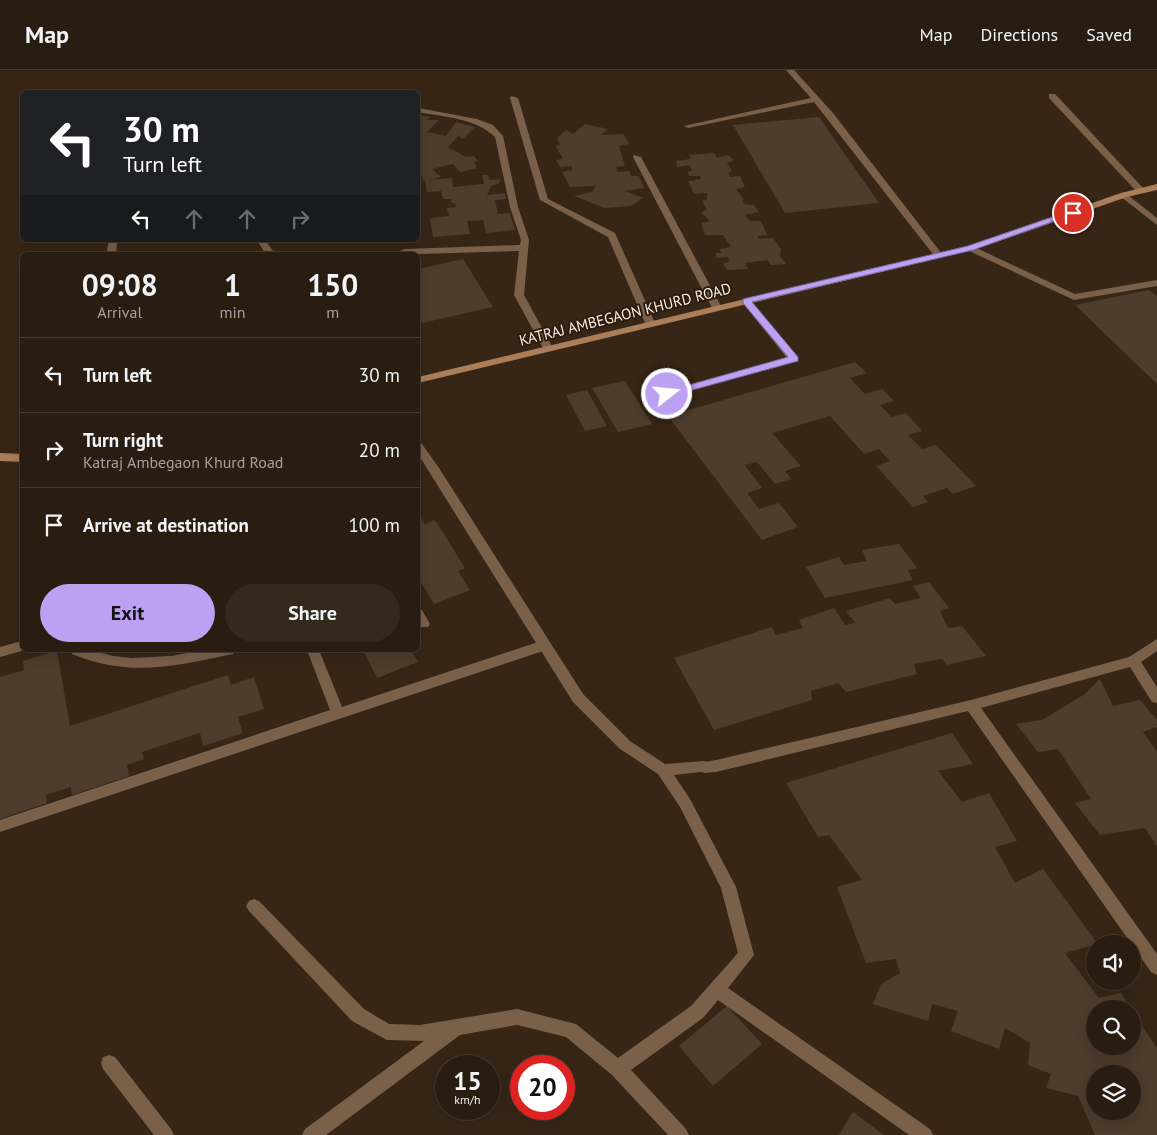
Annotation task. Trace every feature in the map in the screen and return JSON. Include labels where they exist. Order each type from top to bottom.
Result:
[{"type":"street","points":[[790,70],[830,115],[938,256]]},
{"type":"street","points":[[1052,96],[1141,191]]},
{"type":"street","points":[[514,98],[544,200],[612,235],[650,323]]},
{"type":"street","points":[[688,126],[816,99]]},
{"type":"street","points":[[420,110],[474,120],[490,127],[499,136],[514,207],[524,240],[518,295],[548,348]]},
{"type":"street","points":[[637,157],[717,308]]},
{"type":"street","name":"KATRAJ AMBEGAON KHURD ROAD","points":[[420,380],[970,248],[1124,195],[1157,188]]},
{"type":"street","points":[[1124,195],[1157,222]]},
{"type":"street","points":[[403,242],[405,252],[524,248]]},
{"type":"street","points":[[970,248],[1074,297],[1157,282]]},
{"type":"street","points":[[667,394],[794,359],[746,301]]},
{"type":"street","points":[[420,450],[578,698],[625,745],[663,770],[685,803],[728,887],[746,955],[697,1012],[618,1069]]},
{"type":"street","points":[[0,458],[20,458]]},
{"type":"street","points":[[663,770],[716,766],[971,705],[1133,661],[1157,644]]},
{"type":"street","points":[[0,826],[544,645]]},
{"type":"street","points":[[0,652],[20,647]]},
{"type":"street","points":[[81,652],[97,660],[131,664],[195,657],[219,652]]},
{"type":"street","points":[[314,652],[338,713]]},
{"type":"street","points":[[1133,661],[1157,698]]},
{"type":"street","points":[[971,705],[1157,967]]},
{"type":"street","points":[[254,906],[358,1015],[387,1032],[420,1032],[517,1017],[570,1030],[618,1069],[680,1135]]},
{"type":"street","points":[[716,989],[924,1135]]},
{"type":"street","points":[[310,1135],[457,1026]]},
{"type":"street","points":[[109,1063],[165,1135]]},
{"type":"building","points":[[420,115],[431,117],[427,120],[439,120],[427,132],[446,136],[456,122],[475,127],[463,139],[458,136],[448,147],[466,157],[474,156],[478,161],[474,162],[477,168],[460,172],[453,164],[432,169],[441,177],[423,181],[422,176],[420,176],[420,168],[422,168],[420,166]]},
{"type":"building","points":[[819,117],[879,203],[785,213],[733,125]]},
{"type":"building","points":[[585,124],[608,129],[601,135],[623,134],[629,144],[619,146],[625,166],[616,167],[617,172],[629,171],[631,176],[639,176],[644,188],[625,191],[643,198],[631,206],[605,208],[574,196],[592,192],[596,186],[570,187],[562,172],[572,170],[572,166],[560,167],[556,160],[563,159],[556,146],[560,145],[557,138],[566,130],[573,134]]},
{"type":"building","points":[[714,153],[717,158],[728,155],[734,160],[727,163],[732,171],[728,173],[730,177],[740,176],[745,187],[736,189],[742,197],[744,204],[754,205],[759,212],[745,215],[750,221],[761,221],[767,235],[757,236],[760,239],[773,238],[781,249],[780,256],[786,264],[771,265],[767,260],[745,263],[748,269],[727,270],[723,263],[729,262],[728,257],[717,258],[715,253],[721,253],[720,249],[731,247],[723,235],[705,235],[701,223],[710,221],[701,212],[707,210],[702,201],[707,199],[707,193],[694,194],[688,181],[701,179],[700,176],[689,176],[688,172],[692,170],[689,165],[677,167],[676,161],[691,159],[689,155]]},
{"type":"building","points":[[482,175],[488,175],[489,180],[499,179],[500,183],[491,186],[487,195],[505,193],[506,199],[495,200],[498,214],[510,213],[515,230],[486,233],[483,220],[467,221],[470,234],[433,237],[430,218],[449,216],[447,208],[456,207],[451,199],[443,199],[441,191],[427,192],[425,180],[452,178],[453,187],[484,184]]},
{"type":"building","points":[[463,259],[493,307],[420,324],[420,269]]},
{"type":"building","points":[[1149,290],[1157,296],[1157,384],[1075,305]]},
{"type":"building","points":[[855,362],[867,373],[850,378],[865,394],[882,389],[894,401],[880,405],[892,417],[906,413],[922,431],[908,435],[922,449],[936,445],[976,486],[953,494],[947,488],[923,496],[928,502],[913,507],[876,466],[890,461],[879,449],[864,454],[830,416],[772,433],[801,466],[785,471],[791,479],[775,484],[757,462],[745,465],[762,488],[747,493],[759,509],[779,503],[798,527],[762,540],[668,416]]},
{"type":"building","points":[[625,381],[652,424],[618,432],[592,388]]},
{"type":"building","points":[[587,390],[607,426],[585,431],[566,395]]},
{"type":"building","points":[[420,515],[425,524],[435,520],[465,568],[458,571],[470,590],[434,604],[420,580]]},
{"type":"building","points":[[899,544],[917,568],[908,570],[913,580],[825,598],[806,567],[839,557],[844,565],[867,561],[862,550]]},
{"type":"building","points":[[929,582],[949,608],[940,611],[948,628],[962,626],[986,656],[947,665],[942,659],[914,664],[917,674],[846,692],[838,683],[811,691],[812,700],[714,730],[674,658],[772,627],[776,635],[803,628],[799,620],[834,608],[845,625],[855,623],[846,611],[890,598],[895,604],[921,598],[913,586]]},
{"type":"building","points":[[57,652],[70,726],[228,675],[231,685],[254,677],[264,709],[238,717],[243,733],[203,746],[200,733],[142,752],[144,759],[127,765],[129,776],[72,795],[71,787],[46,795],[47,803],[0,819],[0,677],[24,670],[23,661]]},
{"type":"building","points":[[364,652],[412,652],[418,662],[377,678]]},
{"type":"building","points":[[1100,679],[1113,706],[1140,700],[1157,720],[1157,727],[1143,732],[1157,752],[1157,846],[1145,828],[1100,835],[1075,803],[1091,799],[1058,749],[1038,752],[1016,724],[1042,720],[1085,694]]},
{"type":"building","points":[[952,733],[973,764],[938,771],[962,802],[989,793],[1017,841],[995,847],[1015,883],[1043,869],[1091,935],[1086,935],[1086,947],[1065,953],[1086,981],[1086,990],[1093,990],[1099,998],[1121,993],[1125,1000],[1086,1000],[1086,1055],[1141,1055],[1141,1024],[1157,1048],[1157,1135],[1095,1135],[1088,1120],[1141,1120],[1141,1065],[1086,1065],[1086,1114],[1078,1096],[1046,1088],[1051,1074],[1028,1065],[1030,1043],[1005,1028],[999,1049],[951,1031],[958,1011],[932,1004],[928,1021],[873,1004],[881,984],[900,973],[896,959],[866,963],[837,887],[862,880],[829,835],[818,837],[786,783]]},
{"type":"building","points":[[727,1006],[762,1044],[713,1086],[679,1046]]},
{"type":"building","points":[[853,1112],[884,1135],[839,1135]]},
{"type":"route","points":[[667,394],[794,359],[746,301],[970,248],[1073,213]]}]
